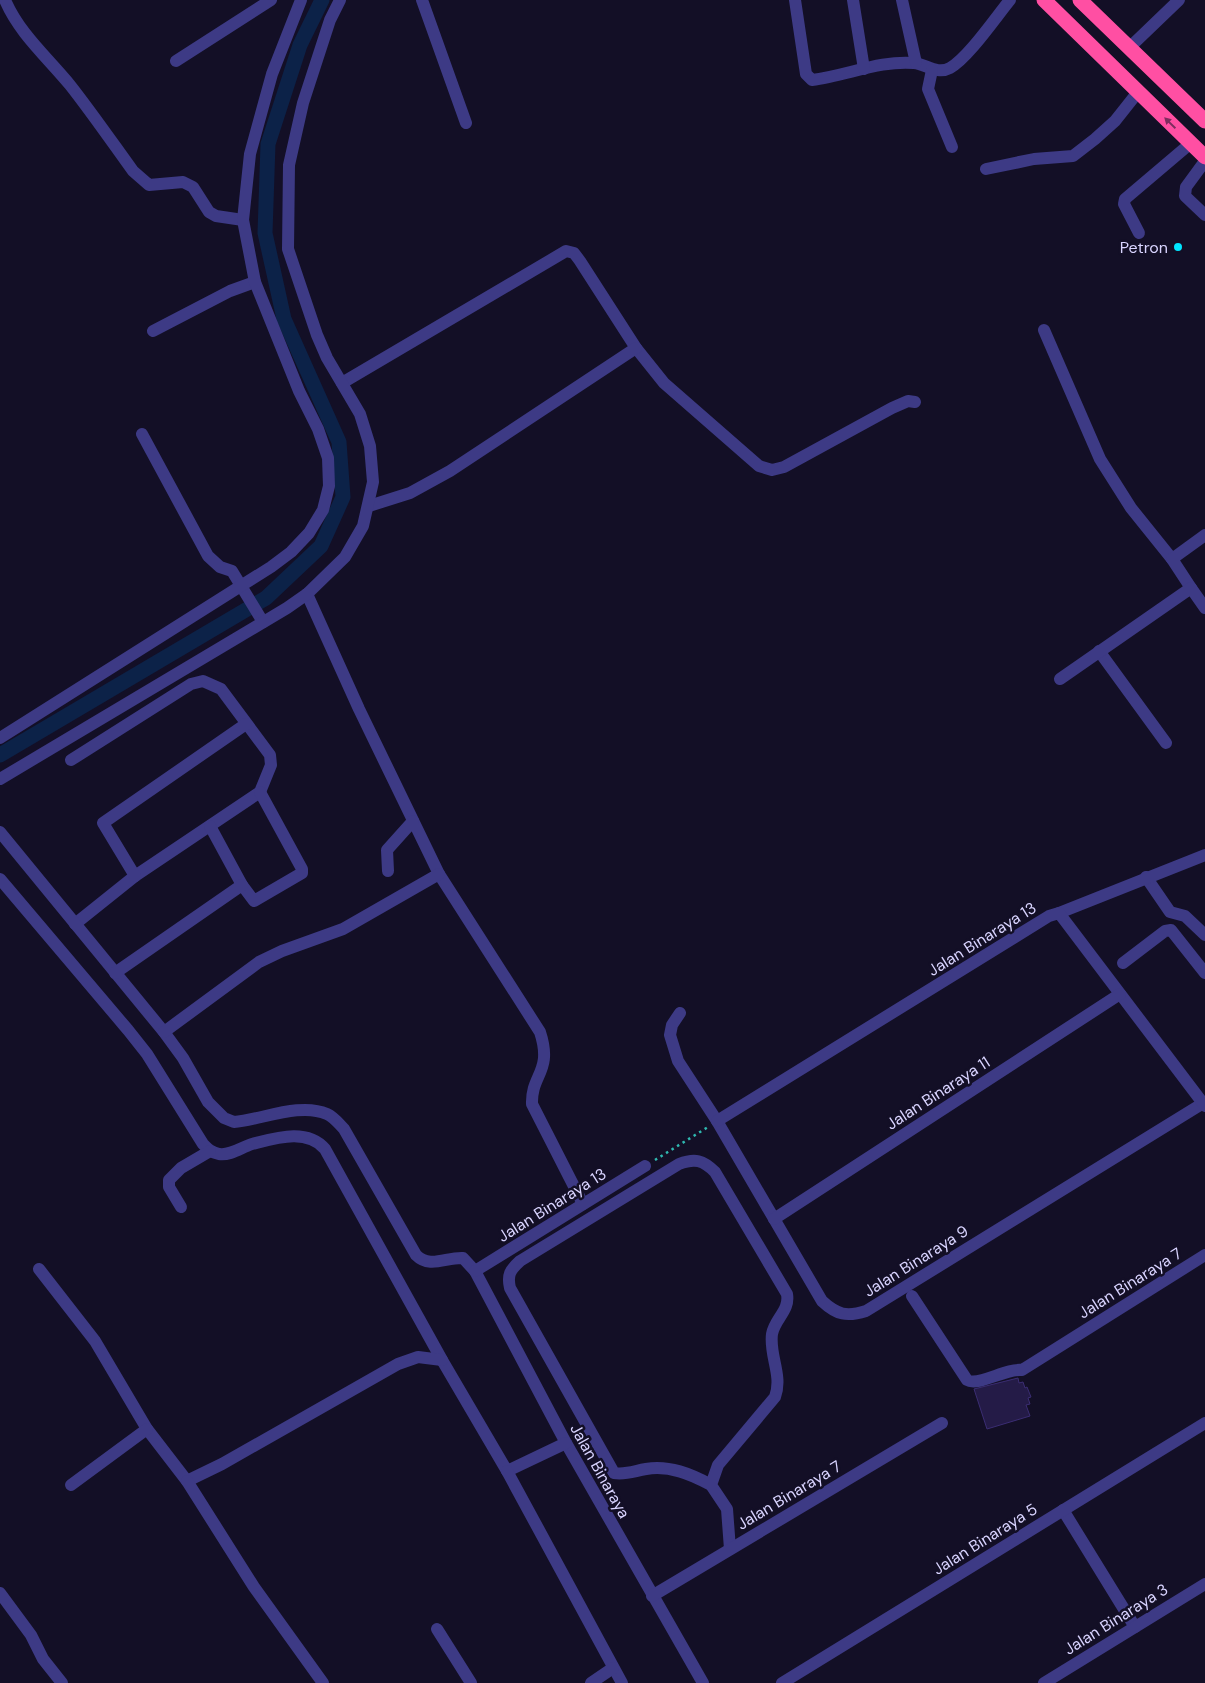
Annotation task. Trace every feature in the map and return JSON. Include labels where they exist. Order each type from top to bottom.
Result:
[{"type":"highway","points":[[1044,0],[1205,157]]},
{"type":"highway","points":[[1080,0],[1205,121]]},
{"type":"street","points":[[6,0],[13,18],[24,33],[39,47],[90,110],[133,171],[141,179],[149,185],[183,182],[197,192],[209,212],[216,216],[244,220]]},
{"type":"street","points":[[176,61],[271,0]]},
{"type":"street","points":[[0,738],[243,588],[291,552],[309,533],[323,510],[330,486],[328,458],[318,429],[299,391],[255,282],[244,220],[250,154],[272,74],[301,0]]},
{"type":"street","points":[[0,780],[261,619],[307,594],[344,556],[363,526],[373,482],[370,446],[360,414],[317,335],[288,249],[289,165],[306,93],[330,20],[340,0]]},
{"type":"street","points":[[422,0],[466,123]]},
{"type":"street","points":[[795,0],[807,77],[820,79],[864,69],[916,63],[932,70],[944,71],[956,64],[1010,0]]},
{"type":"street","points":[[852,0],[864,69]]},
{"type":"street","points":[[902,0],[916,63]]},
{"type":"street","points":[[1129,48],[1179,0]]},
{"type":"street","points":[[932,70],[928,89],[952,147]]},
{"type":"street","points":[[986,169],[1034,159],[1073,156],[1115,121],[1138,92]]},
{"type":"street","points":[[1139,233],[1124,204],[1125,199],[1191,143]]},
{"type":"street","points":[[1205,161],[1186,187],[1185,196],[1205,215]]},
{"type":"street","points":[[342,383],[566,251],[574,253],[580,261],[636,348],[664,383],[759,466],[772,470],[784,467],[892,408],[908,401],[915,402]]},
{"type":"street","points":[[153,330],[230,292],[255,282]]},
{"type":"street","points":[[1044,330],[1100,459],[1131,508],[1172,559],[1205,608]]},
{"type":"street","points":[[369,506],[410,493],[450,471],[636,348]]},
{"type":"street","points":[[142,434],[208,556],[220,567],[232,571],[261,619]]},
{"type":"street","points":[[1172,559],[1205,535]]},
{"type":"street","points":[[1060,679],[1191,588]]},
{"type":"street","points":[[307,594],[359,710],[439,874],[540,1032],[546,1049],[544,1066],[532,1095],[532,1104],[583,1204]]},
{"type":"street","points":[[1099,651],[1166,743]]},
{"type":"street","points":[[71,760],[198,682],[203,681],[221,689],[270,755],[270,765],[260,792],[135,876],[75,924]]},
{"type":"street","points":[[135,876],[103,823],[246,724]]},
{"type":"street","points":[[210,826],[242,886],[254,901],[295,878],[302,873],[302,868],[260,792]]},
{"type":"street","points":[[388,872],[387,850],[413,821]]},
{"type":"street","points":[[0,832],[164,1032],[183,1058],[208,1102],[224,1118],[234,1122],[286,1111],[316,1111],[332,1117],[344,1129],[416,1255],[422,1261],[431,1263],[451,1257],[463,1258],[475,1271]]},
{"type":"street","points":[[1059,914],[1146,877],[1205,855]]},
{"type":"street","points":[[164,1032],[259,962],[282,951],[343,929],[439,874]]},
{"type":"street","points":[[1146,877],[1170,912],[1171,930],[1205,973]]},
{"type":"street","points":[[0,879],[147,1054],[203,1144],[210,1151],[228,1154],[252,1144],[301,1135],[319,1142],[325,1149],[442,1360],[507,1471],[622,1683]]},
{"type":"street","points":[[115,972],[242,886]]},
{"type":"street","points":[[1170,912],[1185,916],[1205,935]]},
{"type":"street","name":"Jalan Binaraya 13","points":[[717,1121],[1049,916],[1059,914],[1204,1104]]},
{"type":"street","points":[[1123,963],[1165,931],[1171,930]]},
{"type":"street","name":"Jalan Binaraya 11","points":[[774,1219],[1120,994]]},
{"type":"street","name":"Jalan Binaraya 9","points":[[680,1013],[671,1030],[672,1046],[678,1061],[717,1121],[822,1301],[841,1315],[854,1315],[866,1311],[1204,1104]]},
{"type":"street","points":[[181,1207],[169,1187],[169,1180],[181,1168],[210,1151]]},
{"type":"street","points":[[710,1485],[718,1466],[775,1397],[779,1387],[772,1340],[773,1332],[776,1322],[786,1310],[788,1301],[787,1294],[715,1172],[707,1164],[690,1160],[679,1164],[520,1261],[511,1269],[507,1277],[514,1296],[614,1473],[624,1474],[656,1467],[669,1468],[696,1477],[710,1485],[727,1510],[730,1549]]},
{"type":"street","name":"Jalan Binaraya 13","points":[[475,1271],[645,1166]]},
{"type":"street","name":"Jalan Binaraya 7","points":[[912,1296],[970,1382],[976,1382],[1012,1369],[1022,1370],[1205,1255]]},
{"type":"street","points":[[39,1269],[107,1358],[147,1429],[187,1481],[254,1587],[323,1683]]},
{"type":"street","name":"Jalan Binaraya","points":[[475,1271],[566,1443],[703,1683]]},
{"type":"street","points":[[187,1481],[222,1464],[398,1364],[418,1358],[442,1360]]},
{"type":"street","name":"Jalan Binaraya 7","points":[[652,1596],[942,1423]]},
{"type":"street","name":"Jalan Binaraya 5","points":[[782,1683],[1205,1423]]},
{"type":"street","points":[[71,1485],[147,1429]]},
{"type":"street","points":[[507,1471],[566,1443]]},
{"type":"street","points":[[1063,1510],[1135,1627]]},
{"type":"street","name":"Jalan Binaraya 3","points":[[1044,1683],[1205,1584]]},
{"type":"street","points":[[0,1593],[31,1635],[43,1659],[62,1683]]},
{"type":"street","points":[[438,1630],[471,1683]]},
{"type":"street","points":[[592,1683],[613,1668]]},
{"type":"path","points":[[645,1166],[717,1121]]},
{"type":"building","points":[[1018,1378],[1019,1383],[1023,1382],[1025,1388],[1027,1387],[1031,1397],[1028,1398],[1030,1404],[1026,1405],[1030,1416],[987,1429],[974,1389]]},
{"type":"waterway","points":[[0,755],[266,598],[321,546],[343,497],[339,442],[284,319],[265,233],[268,144],[300,45],[322,0]]},
{"type":"place","name":"Petron","points":[[1178,247]]}]
